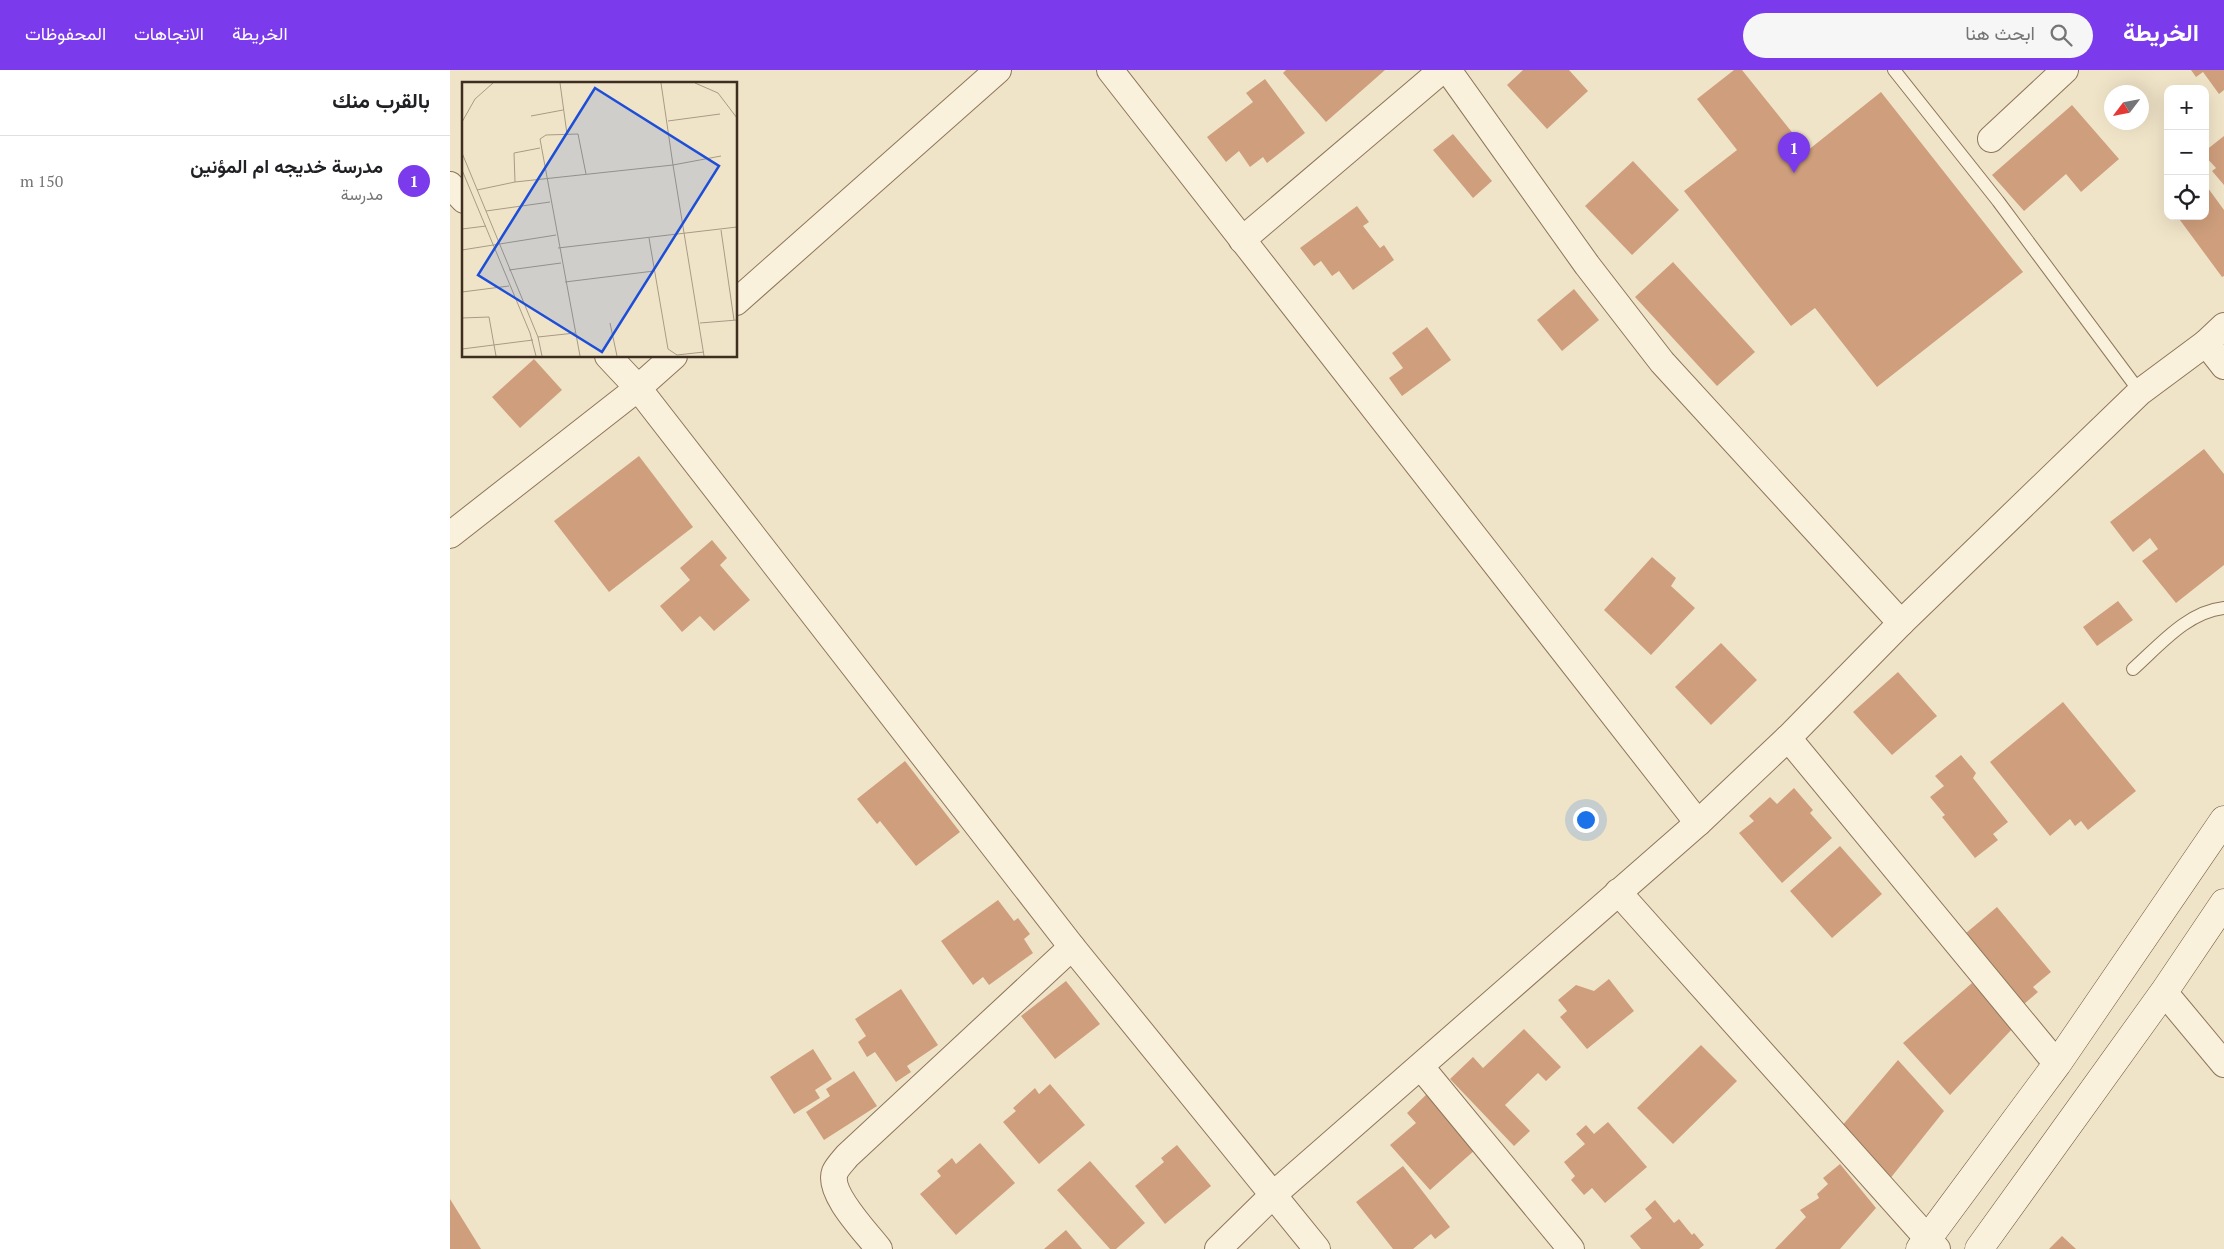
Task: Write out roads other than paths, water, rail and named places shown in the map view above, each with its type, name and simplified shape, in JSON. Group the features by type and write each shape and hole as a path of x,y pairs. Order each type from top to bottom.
{"main road":[{"path":"1928,1246 2057,1064 2224,820"},
{"path":"1979,1249 2164,992 2224,903"}],"street":[{"path":"738,300 998,70"},
{"path":"1110,70 1698,823"},
{"path":"1242,240 1442,70"},
{"path":"1448,70 1586,265 1662,362 1902,623"},
{"path":"1990,139 2065,70"},
{"path":"450,185 462,198"},
{"path":"1218,1249 1273,1195 1698,823 1788,738 1902,623 2140,392 2215,334 2224,366"},
{"path":"610,358 638,388 1072,947 1317,1249"},
{"path":"450,535 638,388 672,358"},
{"path":"1788,738 2057,1064"},
{"path":"1618,892 1928,1246"},
{"path":"879,1249 839,1197 834,1184 834,1173 847,1156 1072,947"},
{"path":"2164,992 2224,1064"},
{"path":"1420,1067 1571,1249"}],"lane":[{"path":"1894,70 1998,201 2140,392"},
{"path":"2133,669 2190,619 2211,609 2224,608"}],"place":[{"name":"مدرسة خديجه ام المؤنين","path":"1794,173"}]}
